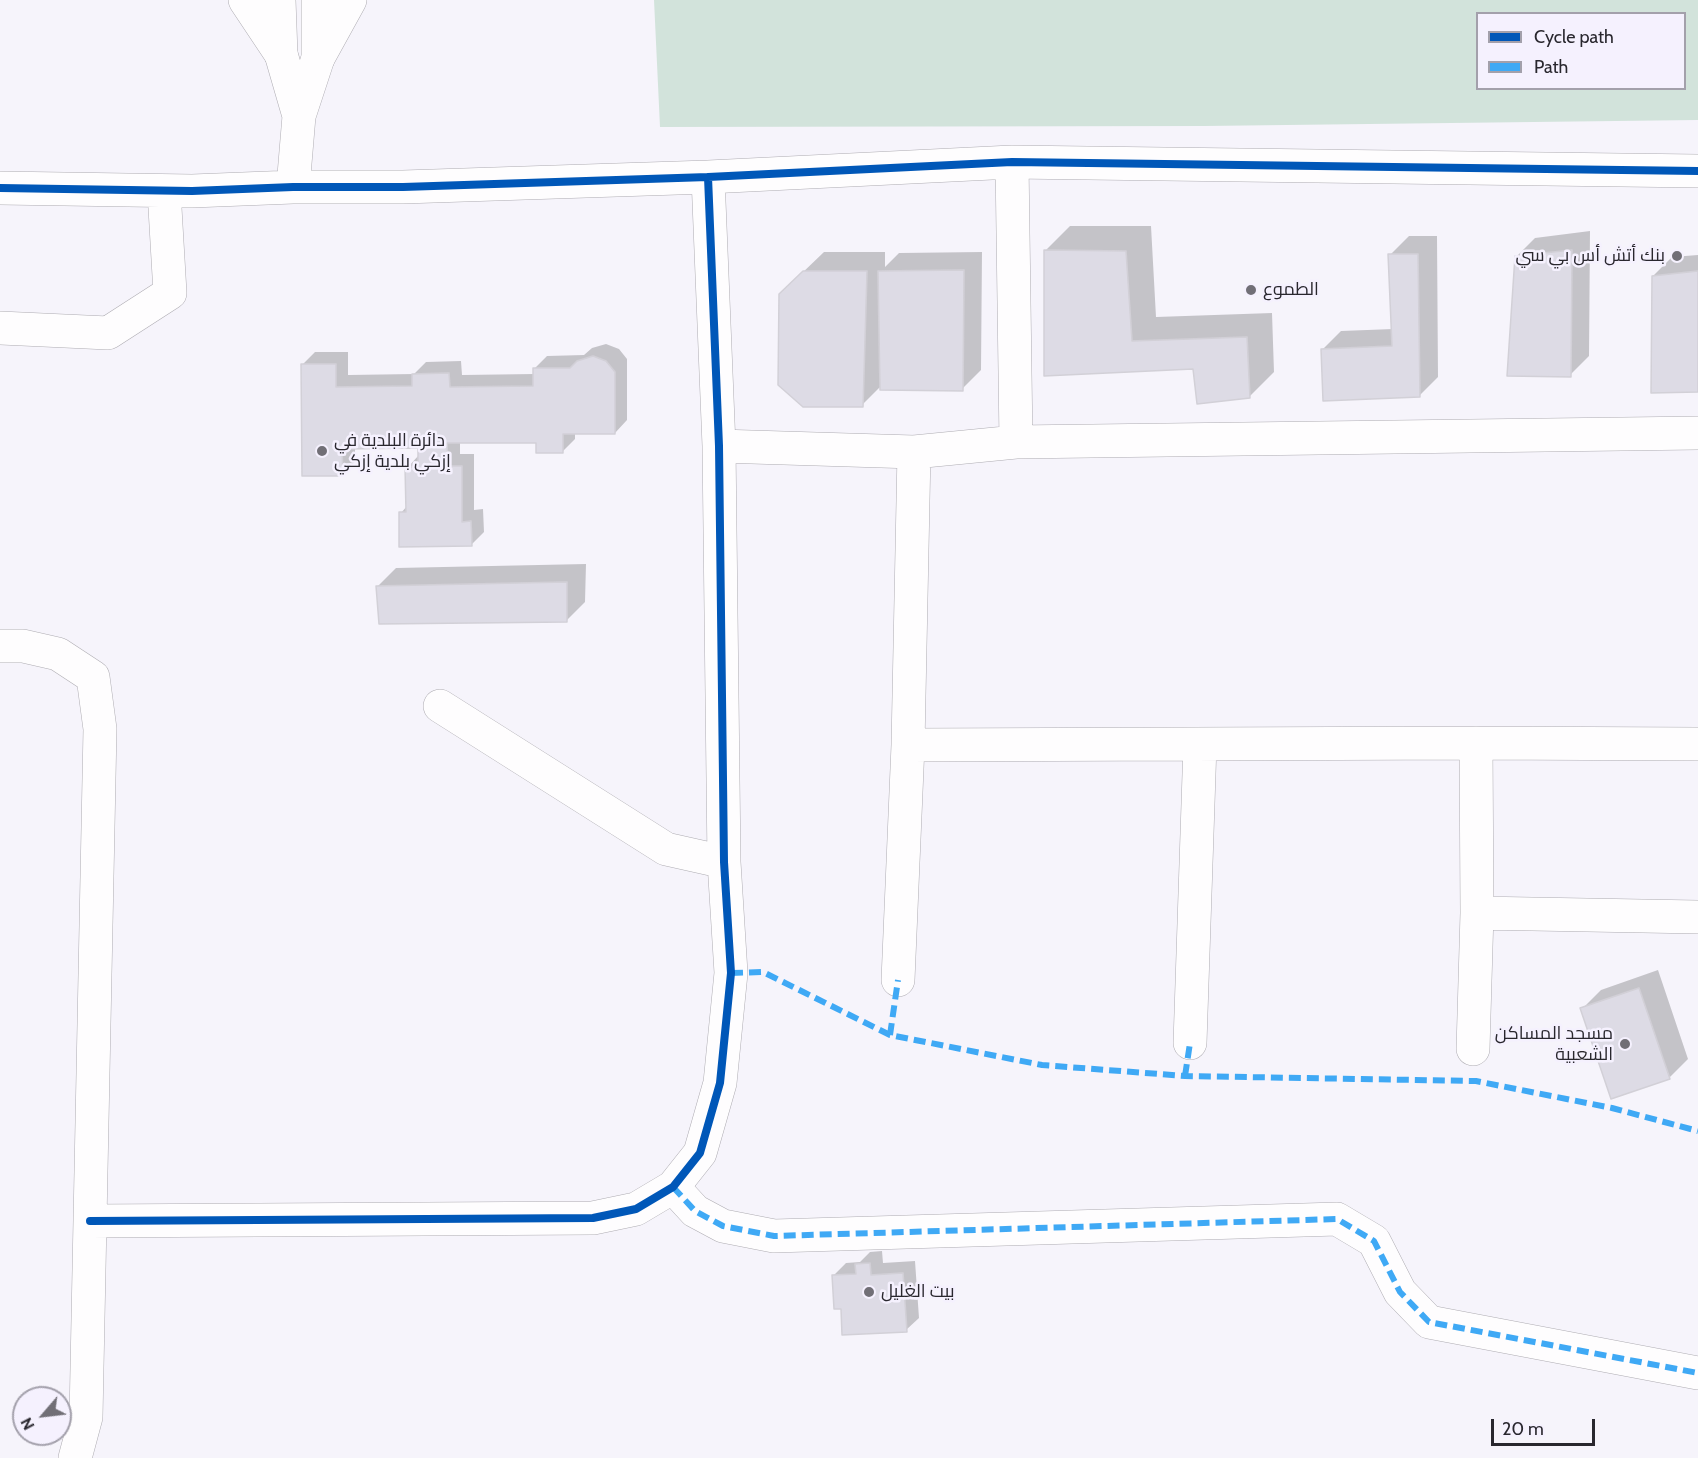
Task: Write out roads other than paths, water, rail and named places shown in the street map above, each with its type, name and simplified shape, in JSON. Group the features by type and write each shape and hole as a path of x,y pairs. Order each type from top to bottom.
{"street":[{"path":"245,0 281,54"},
{"path":"279,0 281,54 299,116"},
{"path":"318,0 318,58"},
{"path":"293,187 299,116 318,58 350,0"},
{"path":"1012,162 1016,442"},
{"path":"0,188 164,191 293,187 403,187 708,177 1012,162 1698,171"},
{"path":"90,1221 593,1218 636,1209 674,1187 700,1153 720,1083 731,973 724,862 719,447 708,177"},
{"path":"0,328 108,333 170,293 164,191"},
{"path":"719,447 914,452 1016,442 1698,434"},
{"path":"898,980 908,745 914,452"},
{"path":"0,646 23,646 57,654 93,677 100,729 86,1417 75,1458"},
{"path":"440,706 666,849 724,862"},
{"path":"1473,1048 1477,913 1476,743"},
{"path":"1190,1043 1200,744"},
{"path":"908,745 1698,744"},
{"path":"1477,913 1698,916"},
{"path":"674,1187 695,1211 723,1226 774,1236 1337,1219 1374,1240 1400,1292 1429,1322 1698,1374"}],"place":[{"name":"بنك أتش أس بي سي","path":"1677,256"},
{"name":"الطموع","path":"1251,290"},
{"name":"دائرة البلدية في إزكي بلدية إزكي","path":"322,451"},
{"name":"مسجد المساكن الشعبية","path":"1625,1044"},
{"name":"بيت الغليل","path":"869,1292"}]}
